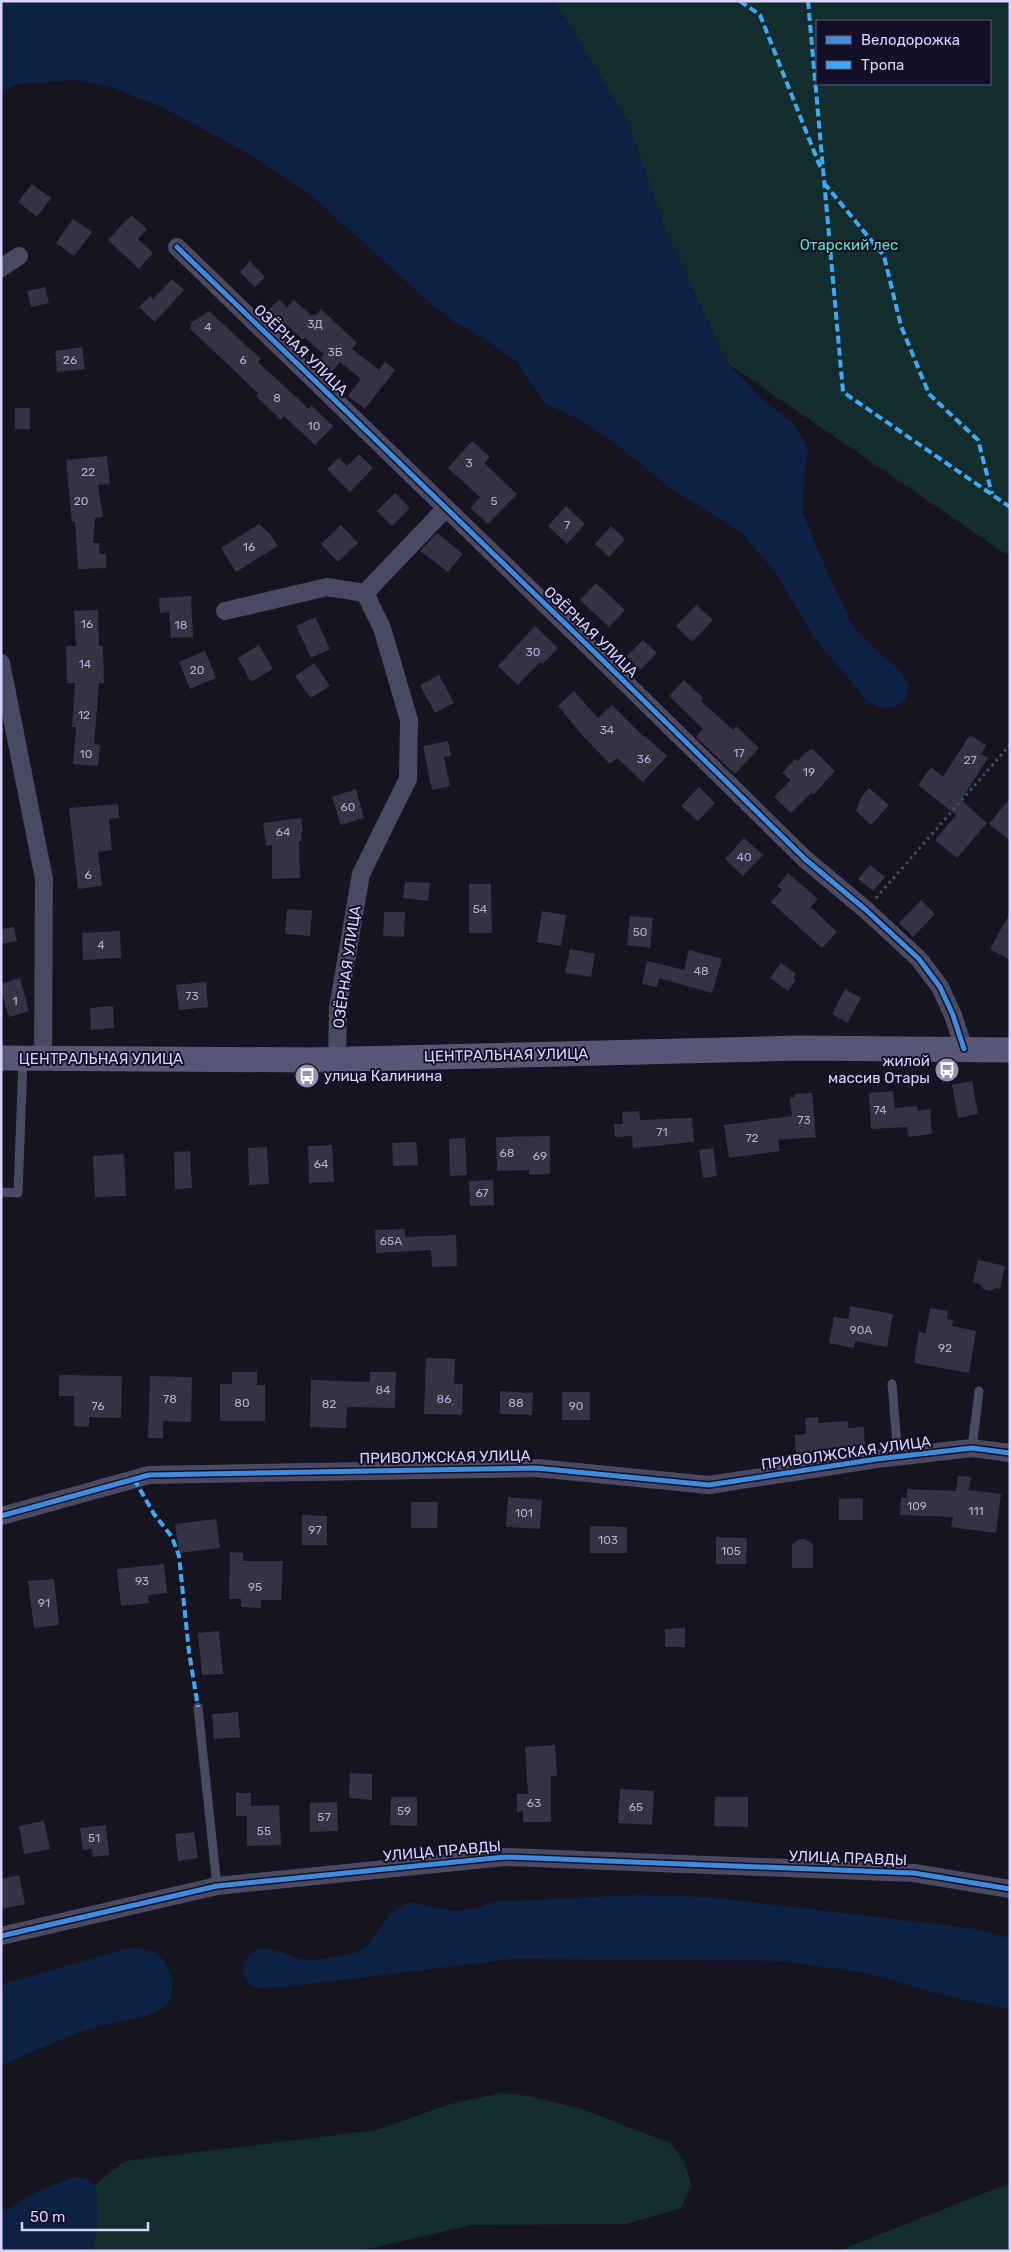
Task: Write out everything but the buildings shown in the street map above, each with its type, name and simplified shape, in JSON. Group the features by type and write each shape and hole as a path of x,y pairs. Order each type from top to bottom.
{"street":[{"name":"ОЗЁРНАЯ УЛИЦА","path":"177,247 805,859 866,910 919,959 940,987 953,1015 964,1049"},
{"path":"1,268 18,256"},
{"path":"225,611 326,587 365,593 446,508"},
{"name":"ОЗЁРНАЯ УЛИЦА","path":"337,1059 338,1008 360,874 408,779 409,720 382,628 365,593"},
{"path":"1,663 44,879 23,1059"},
{"name":"ЦЕНТРАЛЬНАЯ УЛИЦА","path":"23,1059 337,1059 800,1048 1010,1050"},
{"name":"ПРИВОЛЖСКАЯ УЛИЦА","path":"1,1516 150,1475 536,1468 709,1485 972,1448 1010,1453"},
{"name":"УЛИЦА ПРАВДЫ","path":"1,1936 217,1886 505,1857 914,1873 1010,1889"}],"lane":[{"path":"1,1192 18,1193 23,1059"},
{"path":"892,1384 898,1457"},
{"path":"972,1448 979,1391"},
{"path":"198,1707 217,1886"}],"path":[{"path":"866,910 1010,745"}],"green space":[{"name":"Отарский лес","path":"555,1 1010,1 1010,557 727,363 665,229 627,121"},
{"path":"501,2093 528,2096 579,2108 670,2143 684,2160 691,2185 681,2208 626,2224 472,2225 359,2251 90,2251 96,2233 98,2218 95,2185 125,2161 377,2130 450,2104"},
{"path":"1010,2183 1010,2251 838,2251"}],"water":[{"path":"1,1 555,1 627,121 665,229 727,363 761,398 794,424 808,449 802,511 830,579 854,628 875,650 898,668 909,685 905,700 894,707 882,708 868,702 814,637 776,573 742,533 669,487 606,436 576,418 546,404 515,360 485,339 453,321 429,302 309,193 242,150 164,108 111,87 76,80 18,84 1,91"},
{"path":"638,1895 707,1897 975,1929 1010,1938 1010,2009 951,1997 866,1973 783,1961 512,1959 284,1987 259,1988 248,1984 244,1973 245,1960 255,1951 262,1949 269,1949 309,1960 326,1959 355,1953 369,1943 393,1912 400,1906 410,1903 453,1910 468,1910 491,1902"},
{"path":"129,1948 152,1951 160,1956 167,1965 170,1972 172,1992 167,2004 148,2015 107,2024 75,2034 1,2065 1,1985"},
{"path":"74,2177 85,2178 95,2185 98,2218 96,2233 90,2251 1,2251 1,2213 38,2191"}],"marked path":[{"path":"740,1 760,15 821,169"},
{"path":"808,1 843,392 1010,507"},
{"path":"824,183 884,256 901,326 929,394 978,440 992,494"},
{"path":"134,1479 154,1514 172,1537 179,1556 189,1652 198,1707"}],"cycle path":[{"path":"177,247 805,859 866,910 919,959 940,987 953,1015 964,1049"},
{"path":"1,1516 149,1475 536,1468 709,1485 877,1459 972,1448 1010,1453"},
{"path":"1,1936 217,1886 505,1857 914,1873 1010,1889"}],"place":[{"name":"жилой массив Отары","path":"947,1070"},
{"name":"улица Калинина","path":"307,1076"}]}
